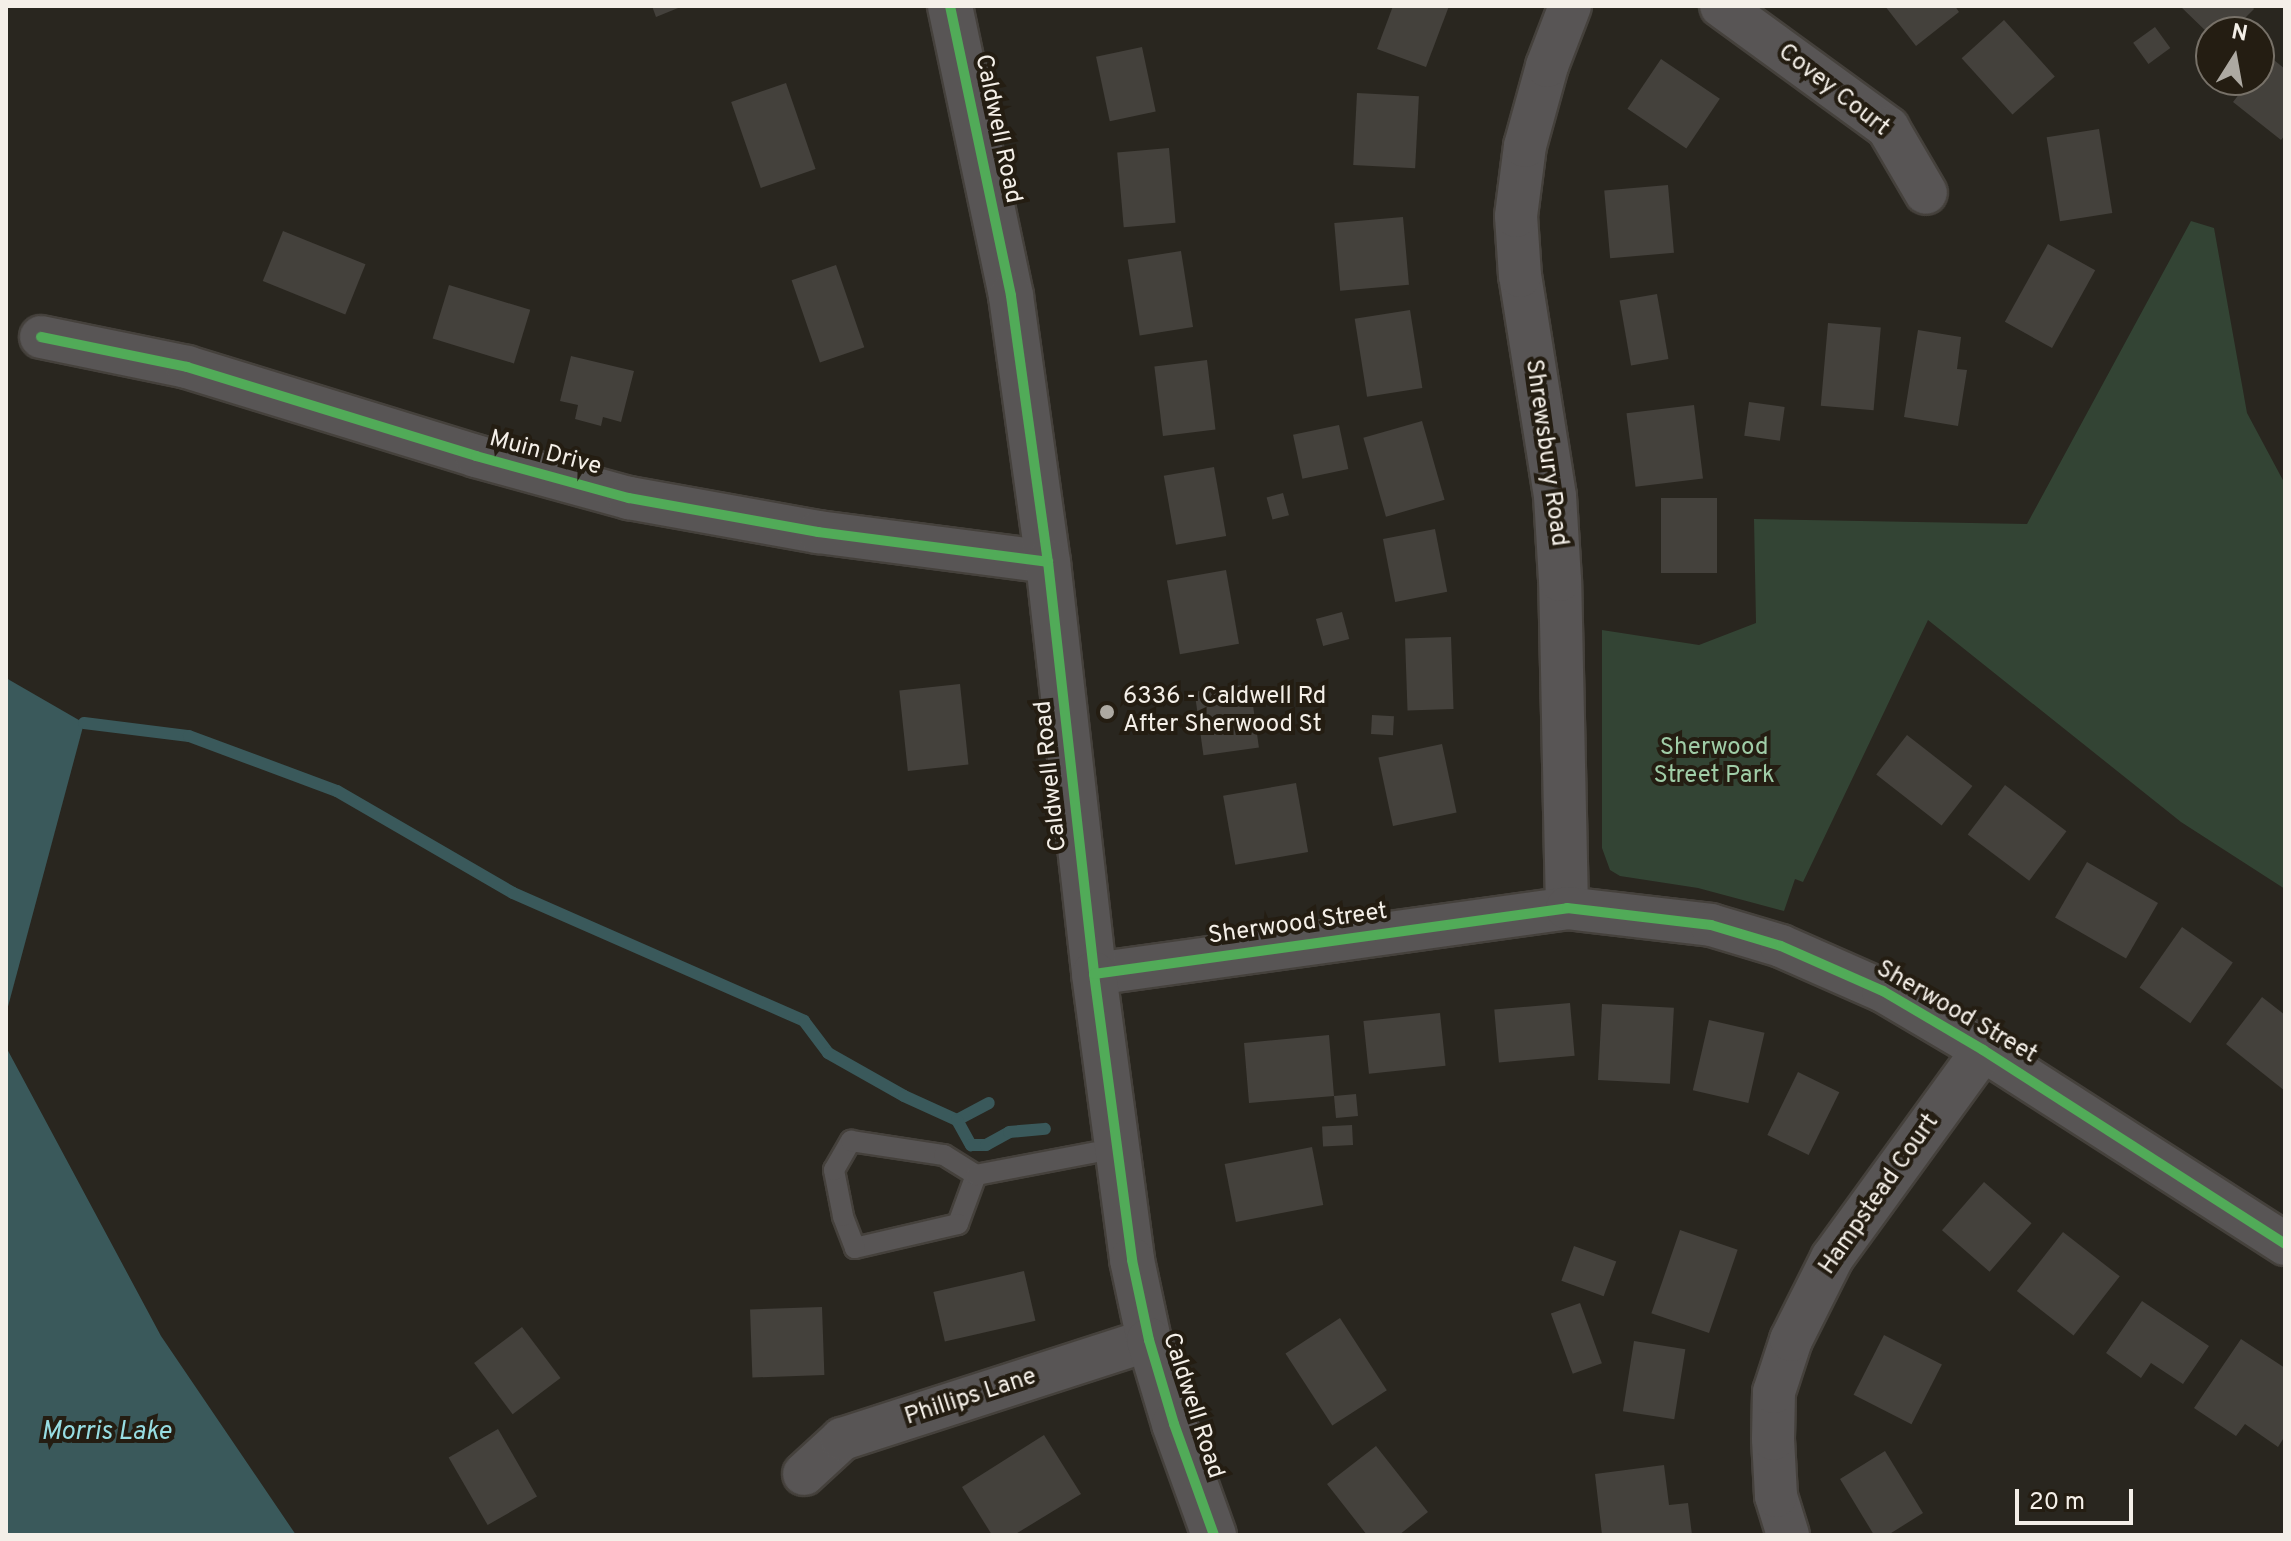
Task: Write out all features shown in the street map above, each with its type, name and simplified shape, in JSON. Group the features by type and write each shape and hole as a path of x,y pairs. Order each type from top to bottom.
{"street":[{"name":"Caldwell Road","path":"950,6 1011,296 1048,562 1094,974 1132,1260 1149,1340 1174,1424 1214,1535"},
{"name":"Shrewsbury Road","path":"1567,908 1560,580 1555,496 1520,276 1516,216 1525,146 1547,66 1570,6"},
{"name":"Covey Court","path":"1721,6 1888,128 1926,193"},
{"name":"Muin Drive","path":"41,337 187,367 476,456 629,498 818,532 1048,562"},
{"name":"Sherwood Street","path":"1094,974 1567,908 1711,925 1781,946 1883,991 1983,1050 2285,1244"},
{"name":"Hampstead Court","path":"1788,1535 1776,1496 1773,1439 1774,1392 1791,1340 1832,1258 1983,1050"},
{"name":"Phillips Lane","path":"804,1474 842,1439 1149,1340"}],"lane":[{"path":"976,1175 958,1224 855,1248 843,1216 834,1170 851,1141 944,1155 976,1175 1118,1148"}],"green space":[{"name":"Sherwood Street Park","path":"2191,221 2214,228 2247,413 2285,484 2285,889 2181,822 1928,620 1803,882 1795,879 1784,911 1698,888 1620,876 1610,870 1602,848 1602,630 1699,645 1756,623 1754,519 2027,524"}],"water":[{"path":"6,678 84,723 6,1014"},
{"name":"Morris Lake","path":"6,1047 161,1336 296,1535 6,1535"}],"building":[{"path":"652,6 683,6 656,17"},
{"path":"1393,6 1449,6 1426,67 1377,49"},
{"path":"1885,6 1955,6 1959,12 1916,46"},
{"path":"2180,6 2252,6 2254,9 2247,16 2195,16 2195,21"},
{"path":"2004,20 2055,76 2012,115 1962,58"},
{"path":"2155,27 2170,48 2148,64 2133,43"},
{"path":"1142,47 1156,112 1110,121 1096,57"},
{"path":"1661,59 1720,99 1686,148 1627,109"},
{"path":"2275,61 2285,69 2285,135 2281,140 2233,102 2238,96 2275,96"},
{"path":"786,83 816,169 761,188 731,102"},
{"path":"1357,93 1419,96 1415,168 1353,165"},
{"path":"2099,129 2112,213 2060,221 2047,137"},
{"path":"1169,148 1176,223 1124,227 1117,153"},
{"path":"1668,185 1674,253 1610,258 1604,191"},
{"path":"1403,217 1409,285 1340,291 1334,223"},
{"path":"283,231 366,264 345,314 263,281"},
{"path":"2048,244 2095,270 2052,348 2005,322"},
{"path":"1181,251 1193,327 1140,335 1128,259"},
{"path":"836,265 864,347 820,363 792,280"},
{"path":"449,285 530,310 514,363 433,339"},
{"path":"1657,294 1668,359 1631,366 1620,301"},
{"path":"1410,310 1422,388 1367,397 1355,319"},
{"path":"1828,323 1881,328 1874,410 1821,406"},
{"path":"1918,330 1961,337 1957,369 1967,370 1958,426 1904,417"},
{"path":"571,356 634,371 621,422 603,417 601,426 575,419 578,405 560,401"},
{"path":"1207,360 1216,429 1163,436 1154,366"},
{"path":"1749,402 1785,407 1780,441 1744,436"},
{"path":"1694,405 1703,478 1636,487 1627,413"},
{"path":"1422,421 1445,500 1386,517 1363,438"},
{"path":"1339,425 1348,469 1302,479 1293,435"},
{"path":"1214,467 1226,536 1176,545 1164,476"},
{"path":"1283,493 1289,515 1273,520 1267,497"},
{"path":"1661,498 1717,498 1717,573 1661,573"},
{"path":"1435,529 1447,592 1395,602 1383,539"},
{"path":"1226,570 1239,644 1180,654 1167,580"},
{"path":"1342,612 1349,639 1323,646 1316,619"},
{"path":"1451,637 1454,709 1408,711 1405,639"},
{"path":"960,684 968,765 908,771 899,690"},
{"path":"1250,684 1259,747 1203,755 1195,692"},
{"path":"1372,715 1394,716 1393,735 1371,734"},
{"path":"1907,735 1972,786 1942,826 1876,774"},
{"path":"1442,744 1457,812 1393,826 1378,758"},
{"path":"1296,783 1308,852 1235,865 1223,796"},
{"path":"2005,785 2066,831 2029,881 1968,835"},
{"path":"2087,862 2158,903 2126,958 2055,917"},
{"path":"2182,927 2233,963 2190,1023 2140,988"},
{"path":"2262,997 2285,1015 2285,1091 2226,1044"},
{"path":"1570,1003 1575,1056 1499,1062 1494,1010"},
{"path":"1602,1004 1674,1008 1670,1084 1598,1080"},
{"path":"1440,1013 1446,1066 1369,1074 1363,1021"},
{"path":"1709,1020 1765,1033 1748,1103 1693,1090"},
{"path":"1329,1035 1334,1096 1249,1103 1244,1043"},
{"path":"1798,1072 1839,1092 1809,1155 1767,1135"},
{"path":"1356,1094 1358,1116 1336,1118 1334,1096"},
{"path":"1352,1125 1353,1145 1323,1147 1322,1127"},
{"path":"1312,1147 1323,1205 1236,1222 1225,1164"},
{"path":"1984,1182 2032,1223 1990,1272 1942,1230"},
{"path":"1680,1230 1738,1250 1709,1333 1651,1313"},
{"path":"2063,1232 2120,1276 2074,1335 2017,1291"},
{"path":"1574,1246 1616,1261 1604,1296 1561,1281"},
{"path":"1024,1271 1035,1321 945,1342 933,1292"},
{"path":"2142,1301 2209,1346 2183,1384 2151,1363 2141,1378 2106,1353"},
{"path":"1580,1303 1602,1363 1573,1374 1551,1314"},
{"path":"822,1307 824,1375 752,1377 750,1310"},
{"path":"1340,1318 1387,1390 1332,1426 1285,1353"},
{"path":"522,1327 561,1378 513,1414 474,1363"},
{"path":"1884,1335 1942,1365 1911,1424 1854,1395"},
{"path":"2241,1339 2285,1368 2285,1436 2278,1447 2245,1424 2236,1436 2194,1408"},
{"path":"1634,1341 1685,1349 1674,1419 1623,1411"},
{"path":"498,1429 537,1497 488,1525 449,1458"},
{"path":"1044,1435 1081,1494 1014,1535 992,1535 962,1487"},
{"path":"1376,1446 1428,1512 1399,1535 1367,1535 1327,1484"},
{"path":"1885,1451 1923,1513 1888,1535 1874,1535 1840,1479"},
{"path":"1664,1465 1669,1505 1688,1503 1692,1535 1602,1535 1595,1474"}],"waterway":[{"path":"84,723 189,736 337,791 513,893 804,1021 828,1053 904,1096 957,1120 989,1103"},
{"path":"957,1120 971,1145 986,1145 1009,1132 1045,1129"}],"cycle path":[{"path":"950,6 1011,296 1048,562 1094,974 1132,1260 1149,1340 1174,1424 1214,1535"},
{"path":"41,337 187,367 476,456 629,498 818,532 1048,562"},
{"path":"1094,974 1567,908 1711,925 1781,946 1883,991 1983,1050 2285,1244"}],"place":[{"name":"6336 - Caldwell Rd After Sherwood St","path":"1107,712"}]}
